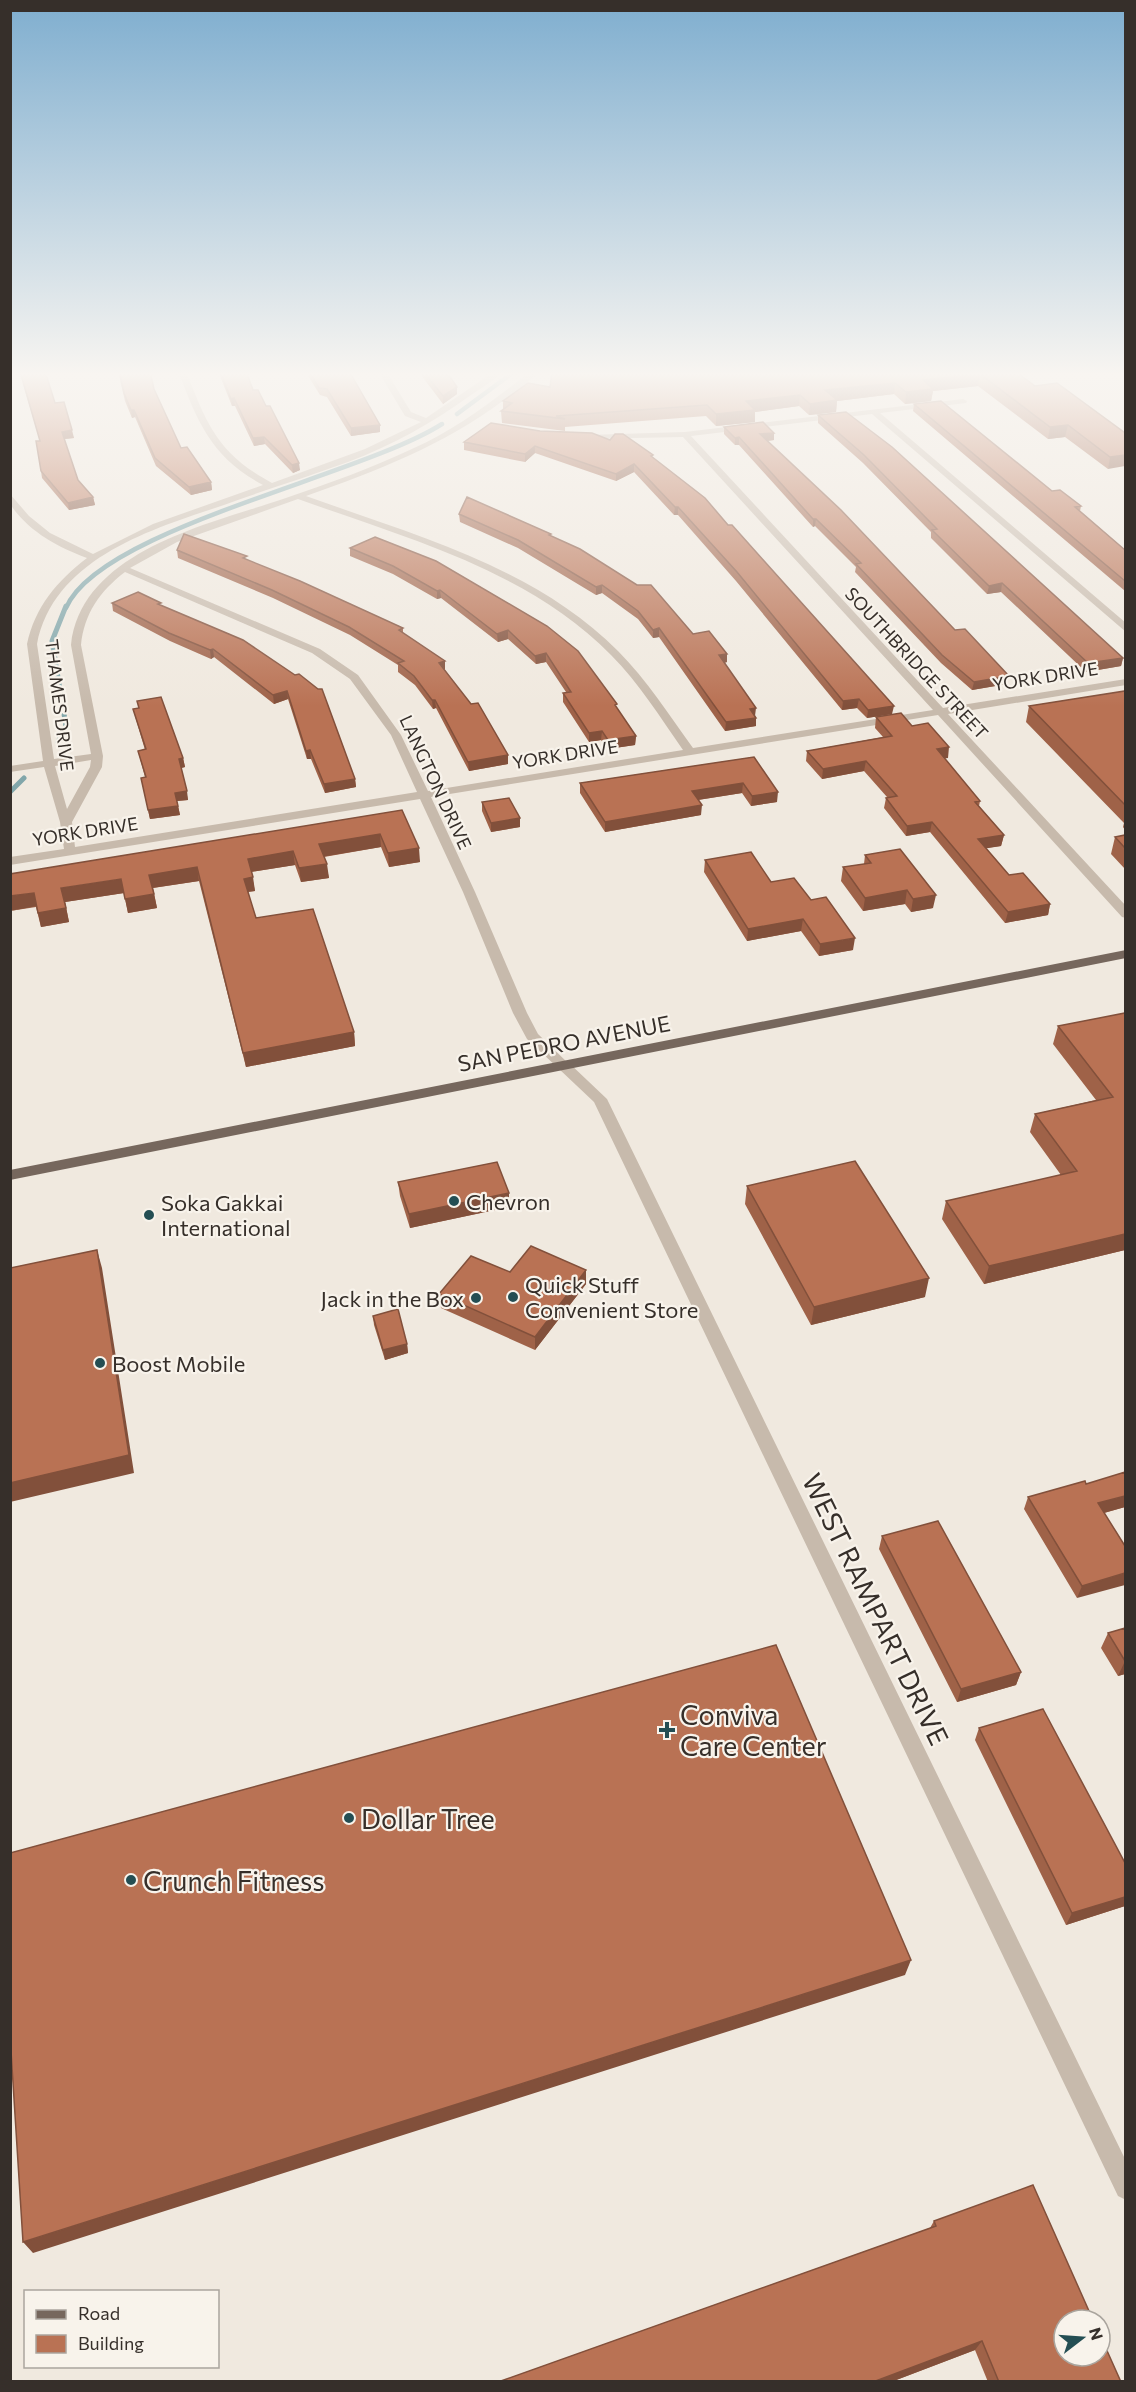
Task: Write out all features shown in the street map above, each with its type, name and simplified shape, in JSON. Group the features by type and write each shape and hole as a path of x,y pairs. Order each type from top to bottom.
{"main road":[{"name":"SAN PEDRO AVENUE","path":"10,1175 1125,954"}],"street":[{"path":"265,483 271,486"},
{"name":"THAMES DRIVE","path":"70,851 66,822 49,763 33,638 36,626 55,594 94,558 147,529 280,483"},
{"name":"THAMES DRIVE","path":"66,822 96,767 97,756 76,645 76,630 93,598 139,558 171,542 333,483"},
{"name":"SOUTHBRIDGE STREET","path":"729,483 1125,914"},
{"path":"956,483 1125,629"},
{"path":"297,496 468,559 548,600 613,651 640,682 690,752"},
{"path":"10,497 24,514 56,542 94,558"},
{"name":"LANGTON DRIVE","path":"125,569 279,633 316,651 354,677 368,692 396,735 469,892 532,1036 563,1065"},
{"name":"YORK DRIVE","path":"10,861 1125,682"},
{"path":"10,769 97,756"},
{"name":"WEST RAMPART DRIVE","path":"563,1065 600,1099 1125,2187"}],"building":[{"path":"51,483 80,483 93,497 68,503"},
{"path":"184,483 208,483 189,487"},
{"path":"652,483 685,483 705,498 728,525 732,525 894,706 868,710 859,699 843,701 737,572 678,507 675,507"},
{"path":"780,483 812,483 841,510 955,630 965,629 1009,676 974,682 942,655 856,564 861,563 816,519 813,519"},
{"path":"891,483 931,483 1123,658 1088,663 1002,583 989,586 932,530 937,529"},
{"path":"1008,483 1042,483 1052,491 1060,490 1081,506 1075,507 1125,550 1125,581"},
{"path":"467,497 580,549 637,585 651,585 693,634 709,631 727,654 719,655 756,708 750,709 756,718 726,722 659,628 653,630 638,611 602,585 596,587 518,540 459,514"},
{"path":"184,534 247,556 243,558 403,628 399,630 445,661 439,663 471,704 478,703 508,755 468,762 435,700 432,700 414,676 398,663 404,661 349,627 272,590 177,550"},
{"path":"375,537 436,561 547,626 578,651 617,704 615,705 636,736 608,740 602,731 589,733 563,693 571,692 546,653 535,656 508,630 497,634 440,590 437,591 393,566 350,548"},
{"path":"138,592 161,603 158,604 243,640 295,675 299,674 318,689 322,689 355,779 324,784 310,750 306,751 287,691 273,695 213,649 210,650 169,633 112,603"},
{"path":"1125,691 1125,805 1029,706"},
{"path":"161,697 183,758 179,759 187,791 175,793 178,806 148,810 141,778 146,777 138,751 146,749 133,709 139,708 137,701"},
{"path":"901,713 912,726 928,723 949,747 937,749 980,801 975,802 1004,835 978,839 1009,875 1023,873 1050,904 1008,912 932,822 907,826 886,798 897,796 866,761 823,769 807,751 892,736 876,717"},
{"path":"754,757 778,792 752,796 743,783 692,791 702,805 605,822 580,783"},
{"path":"509,798 520,818 491,823 482,802"},
{"path":"402,810 419,848 388,853 380,834 319,844 327,864 299,868 293,851 248,859 253,877 244,879 256,918 313,909 354,1032 243,1053 197,867 149,875 154,894 125,899 121,879 61,888 66,908 38,913 34,893 10,896 10,874"},
{"path":"1125,835 1125,848 1115,837"},
{"path":"900,849 936,895 913,899 907,890 865,898 843,867 871,863 865,855"},
{"path":"751,852 771,882 794,878 811,900 826,897 855,938 820,944 803,919 748,929 705,860"},
{"path":"1125,1013 1125,1234 989,1266 946,1201 1077,1171 1035,1114 1113,1097 1058,1026"},
{"path":"855,1161 929,1278 814,1307 747,1186"},
{"path":"497,1162 509,1193 409,1214 398,1182"},
{"name":"Quick Stuff Convenient Store","path":"531,1246 586,1270 535,1337 439,1294 471,1256 510,1272"},
{"path":"97,1250 129,1455 10,1483 10,1268"},
{"path":"398,1309 407,1344 383,1350 373,1316"},
{"path":"1125,1472 1125,1496 1098,1503 1125,1546 1125,1573 1082,1586 1028,1497 1085,1481 1086,1484"},
{"path":"938,1521 1021,1672 961,1689 882,1536"},
{"path":"1125,1628 1125,1661 1108,1633"},
{"path":"776,1645 911,1960 23,2242 10,2035 10,1853"},
{"path":"1043,1709 1125,1863 1125,1897 1072,1913 979,1728"},
{"path":"1033,2185 1088,2308 1052,2308 1052,2368 1112,2368 1112,2362 1121,2382 999,2382 982,2341 873,2382 498,2382 936,2226 934,2221"}],"waterway":[{"path":"66,608 88,580 127,553 178,529 302,483"},
{"path":"58,742 66,726 52,641 66,606"},
{"path":"10,792 24,778"}],"place":[{"name":"Chevron","path":"454,1201"},
{"name":"Soka Gakkai International","path":"149,1215"},
{"name":"Quick Stuff Convenient Store","path":"513,1297"},
{"name":"Jack in the Box","path":"476,1298"},
{"name":"Boost Mobile","path":"100,1363"},
{"name":"Conviva Care Center","path":"667,1730"},
{"name":"Dollar Tree","path":"349,1818"},
{"name":"Crunch Fitness","path":"131,1880"}]}
